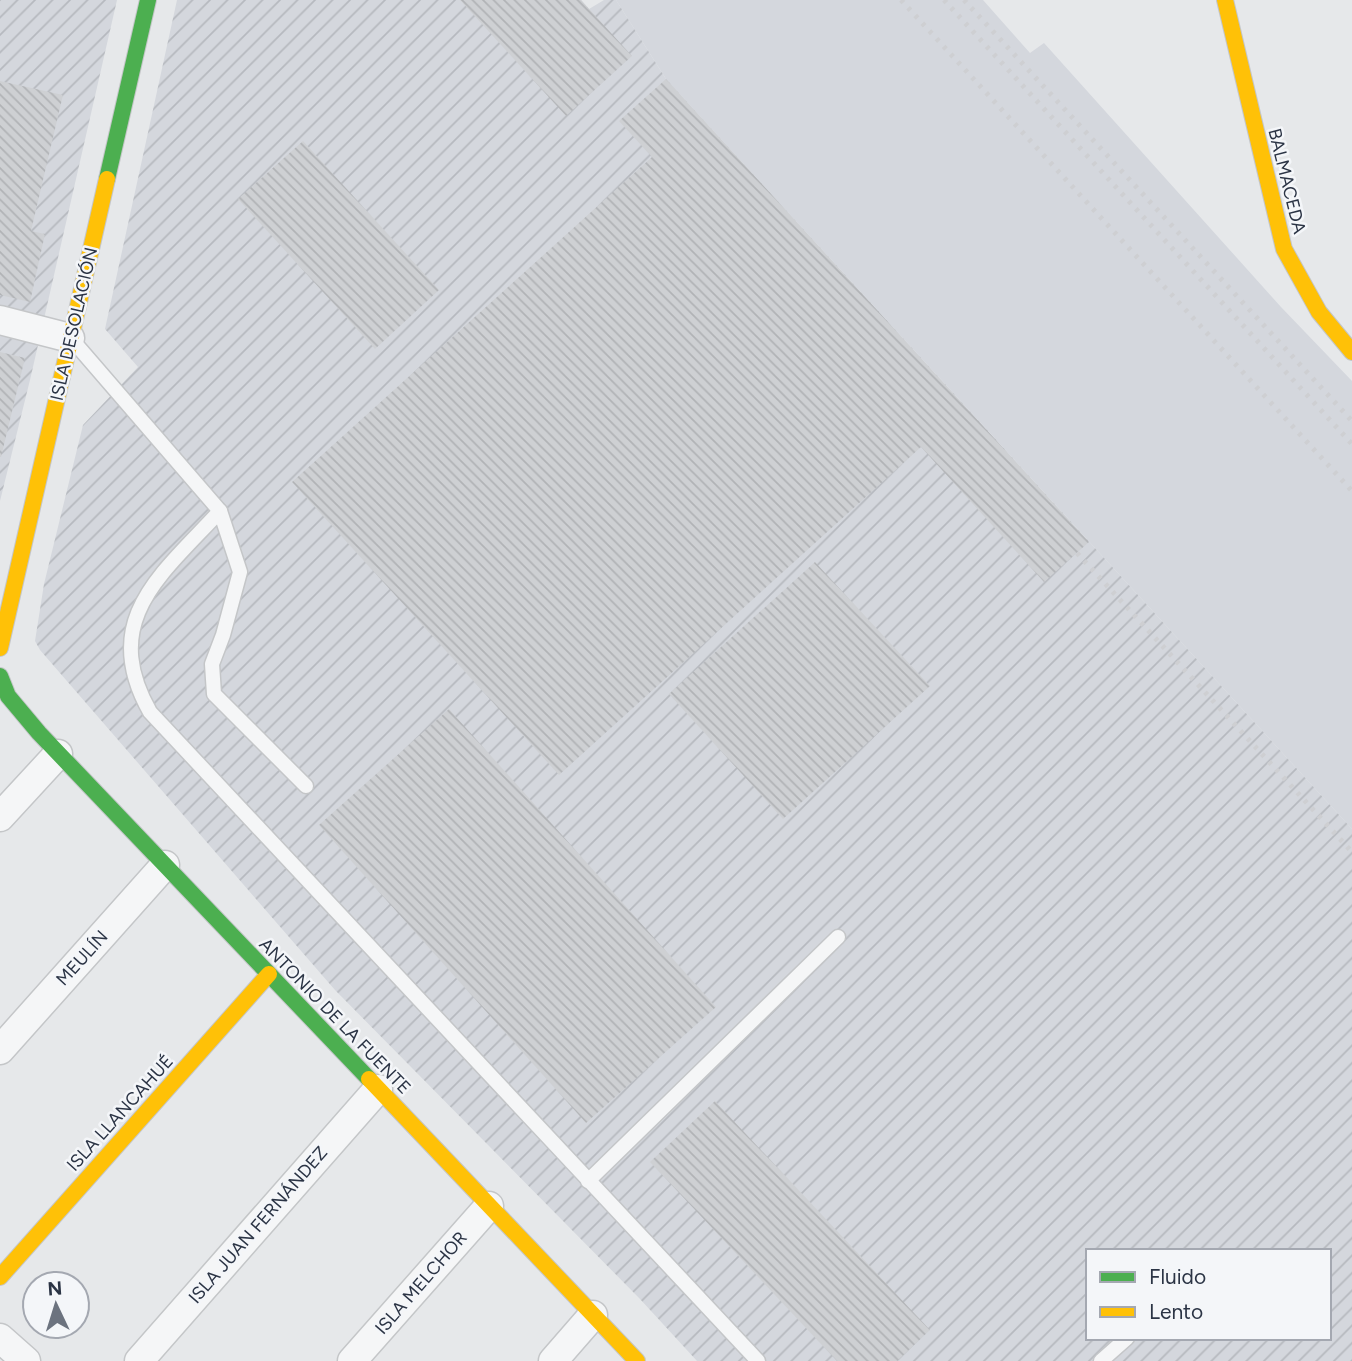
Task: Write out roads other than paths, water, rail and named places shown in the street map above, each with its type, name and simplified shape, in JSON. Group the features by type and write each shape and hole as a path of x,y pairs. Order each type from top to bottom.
{"street":[{"name":"ISLA DESOLACIÓN","path":"0,648 148,0"},
{"name":"BALMACEDA","path":"1225,0 1284,249 1319,312 1352,352"},
{"path":"0,320 70,338"},
{"name":"ANTONIO DE LA FUENTE","path":"0,676 8,696 58,754 637,1361"},
{"path":"0,817 58,754"},
{"name":"MEULÍN","path":"0,1049 165,866"},
{"name":"ISLA LLANCAHUÉ","path":"0,1277 269,974"},
{"name":"ISLA JUAN FERNÁNDEZ","path":"139,1361 378,1088"},
{"name":"ISLA MELCHOR","path":"352,1361 489,1206"},
{"path":"553,1361 593,1315"},
{"path":"0,1338 26,1361"}],"lane":[{"path":"70,338 220,511 240,572 212,664 214,694 306,786"},
{"path":"220,511 154,583 143,599 131,638 134,677 150,712 758,1361"},
{"path":"588,1181 838,936"},
{"path":"1101,1361 1125,1340"}],"railway":[{"path":"901,0 1352,491"},
{"path":"944,0 1352,444"},
{"path":"964,0 1352,421"},
{"path":"1077,553 1352,852"}]}
